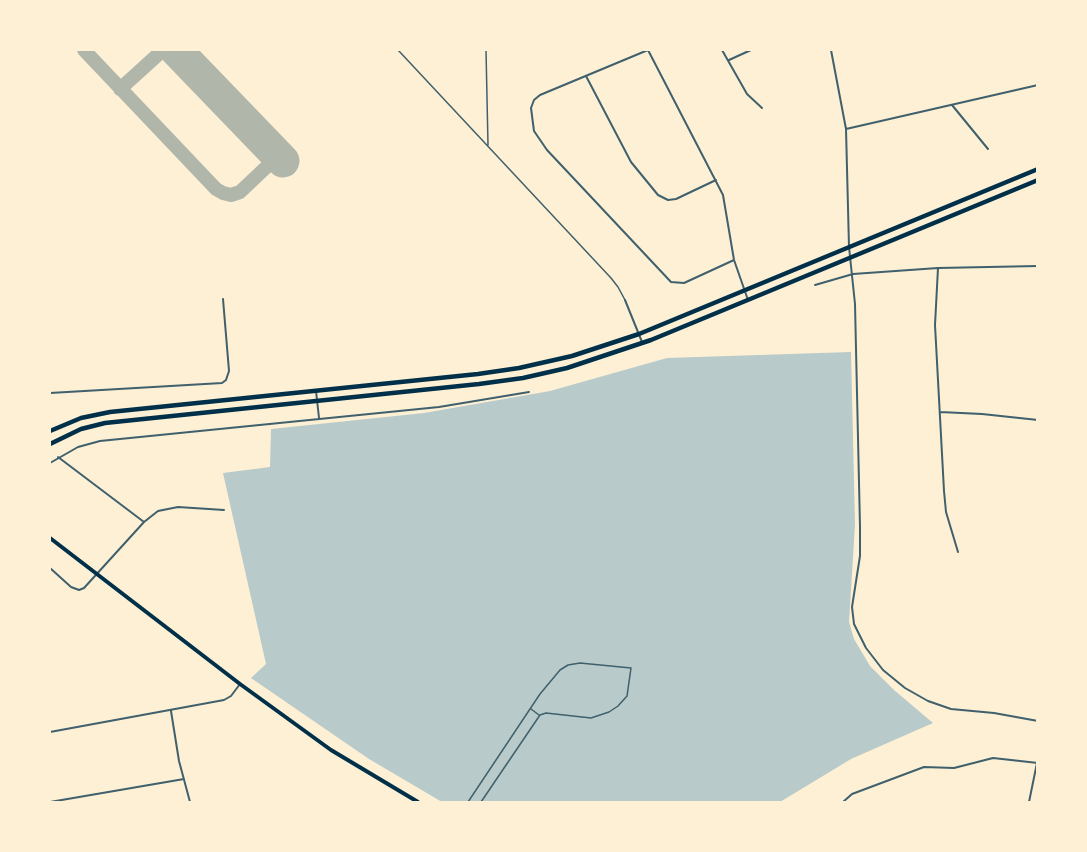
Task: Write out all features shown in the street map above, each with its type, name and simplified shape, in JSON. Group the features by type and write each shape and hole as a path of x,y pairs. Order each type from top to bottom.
{"highway":[{"path":"50,431 71,421 99,414 512,369 578,354 639,334 1038,169"},
{"path":"50,444 81,429 105,423 479,384 523,378 595,360 642,344 1038,180"}],"main road":[{"path":"50,538 240,684 332,750 418,802"}],"street":[{"path":"734,260 684,283 671,282 542,144 532,125 531,110 534,100 546,92 648,50 726,203 734,260 748,300"},
{"path":"722,50 747,94 762,108"},
{"path":"728,60 751,50"},
{"path":"831,50 846,129 849,247 853,274 857,356 860,556 852,607 857,632 871,656 883,670 905,688 928,701 951,709 994,713 1038,722"},
{"path":"586,76 631,162 658,195 666,199 676,199 716,180"},
{"path":"846,129 1038,85"},
{"path":"952,105 988,149"},
{"path":"815,285 853,274 938,268 1038,266"},
{"path":"938,268 935,325 945,502 957,552"},
{"path":"50,393 222,383 226,380 229,371 223,299"},
{"path":"625,300 642,344"},
{"path":"316,391 319,419"},
{"path":"50,463 78,447 100,441 440,407 529,392"},
{"path":"940,412 1038,420"},
{"path":"58,457 144,522"},
{"path":"50,568 71,587 79,590 97,575 144,522 158,511 171,507 224,510"},
{"path":"50,577 54,572"},
{"path":"50,732 224,700 231,696 240,684"},
{"path":"171,710 190,802"},
{"path":"843,802 852,794 924,767 954,768 993,758 1037,763"},
{"path":"1029,802 1038,758"},
{"path":"50,802 184,779"}],"lane":[{"path":"398,50 611,278 625,300"},
{"path":"486,50 488,146"},
{"path":"468,802 550,681 568,665 586,663 631,668 627,696 609,712 591,718 546,713 540,716 481,802"},
{"path":"531,708 540,716"}],"shaded area":[{"path":"851,352 855,525 849,622 854,639 870,666 933,723 851,759 780,802 442,802 369,759 251,678 266,664 223,473 270,467 271,429 424,413 550,391 667,358"}],"taxiway":[{"path":"84,50 216,189 223,193 231,195 240,192 278,156"},
{"path":"120,89 163,50"}],"runway":[{"path":"176,50 283,161"}]}
